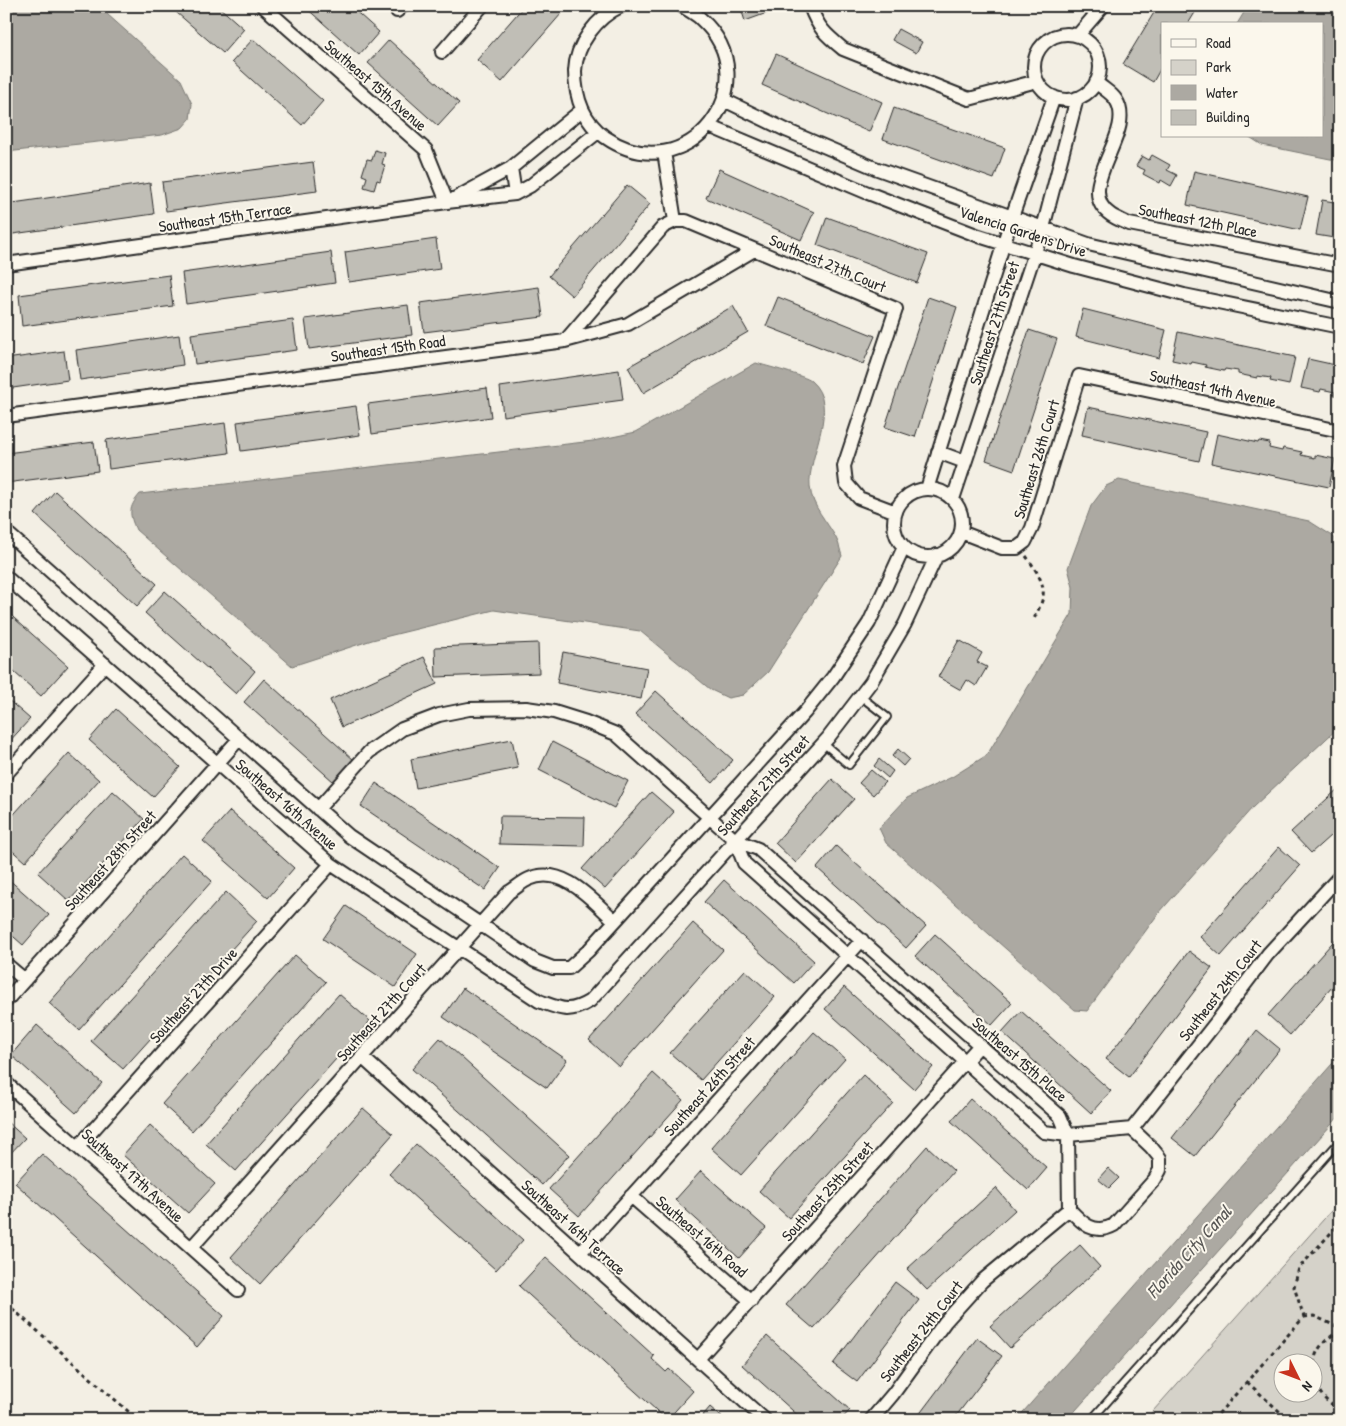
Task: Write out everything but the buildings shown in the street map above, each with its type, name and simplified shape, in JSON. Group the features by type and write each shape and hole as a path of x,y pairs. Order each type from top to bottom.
{"street":[{"name":"Southeast 15th Avenue","path":"263,6 426,150 447,202"},
{"path":"442,52 482,6"},
{"path":"616,7 596,23 583,42 575,64 575,87 582,110 598,132 618,146 641,152 664,152 681,147 696,138 709,126 718,114 724,100 728,78 725,56 716,35 701,18 682,6"},
{"path":"810,6 816,22 827,36 843,49 969,99 1036,81"},
{"path":"1078,35 1103,6"},
{"path":"1067,33 1078,35 1088,41 1095,49 1099,60 1096,82 1077,98 1066,100 1054,97 1047,93 1036,81 1034,59 1046,40 1056,35 1067,33"},
{"name":"Southeast 12th Place","path":"1096,82 1116,100 1120,111 1119,129 1098,182 1099,202 1110,214 1129,224 1340,265"},
{"name":"Southeast 27th Street","path":"927,489 1012,217 1054,97"},
{"name":"Southeast 27th Street","path":"953,499 1043,228 1077,98"},
{"name":"Valencia Gardens Drive","path":"724,100 788,131 875,168 1088,244 1340,302"},
{"name":"Southeast 15th Terrace","path":"447,202 511,168 582,110"},
{"name":"Valencia Gardens Drive","path":"709,126 868,193 1004,244 1074,266 1184,295 1340,326"},
{"name":"Southeast 15th Terrace","path":"6,264 515,194 530,186 598,132"},
{"path":"564,341 663,227 675,221 664,152"},
{"path":"511,168 515,194"},
{"name":"Southeast 27th Court","path":"675,221 686,221 896,309 844,466 846,483 859,498 896,512"},
{"name":"Southeast 15th Road","path":"6,416 564,341 628,324 754,250"},
{"name":"Southeast 14th Avenue","path":"1079,376 1340,431"},
{"name":"Southeast 26th Court","path":"961,532 1002,548 1017,548 1025,542 1032,528 1079,376"},
{"path":"938,452 965,462"},
{"path":"927,489 945,493 953,499 961,514 961,532 956,542 947,550 937,555 920,555 904,546 896,531 896,512 901,503 917,491 927,489"},
{"name":"Southeast 16th Avenue","path":"6,532 349,836 535,961 553,968 569,968"},
{"name":"Southeast 27th Street","path":"569,968 616,921 805,712 834,677 870,624 904,546"},
{"name":"Southeast 27th Street","path":"577,1009 590,1001 823,742 872,682 905,624 937,555"},
{"name":"Southeast 16th Avenue","path":"6,577 331,864 538,1001 561,1009 577,1009"},
{"path":"6,774 105,664"},
{"path":"318,809 369,752 402,729 439,715 469,709 526,708 554,712 616,734 735,840 744,863 1044,1132 1068,1135 1132,1129 1152,1147 1160,1158 1160,1170 1155,1179 1114,1225 1106,1229 1095,1229 1082,1222 1069,1208 1068,1135"},
{"name":"Southeast 28th Street","path":"6,1002 239,739"},
{"name":"Southeast 15th Place","path":"735,840 758,849 862,940 1060,1116 1068,1135"},
{"name":"Southeast 27th Drive","path":"78,1148 331,864"},
{"name":"Southeast 27th Court","path":"191,1248 509,892 529,879 546,874 565,879 616,921"},
{"name":"Southeast 24th Court","path":"1132,1129 1268,954 1340,876"},
{"name":"Southeast 26th Street","path":"580,1253 862,940"},
{"path":"6,964 25,980"},
{"name":"Southeast 25th Street","path":"698,1359 980,1045"},
{"name":"Southeast 16th Terrace","path":"362,1057 765,1420"},
{"name":"Southeast 17th Avenue","path":"6,1083 238,1290"},
{"name":"Southeast 16th Road","path":"631,1196 751,1301"},
{"name":"Southeast 24th Court","path":"871,1420 893,1394 945,1322 982,1280 1069,1208"}],"lane":[{"path":"823,742 848,764 887,717 860,696"},
{"path":"1091,1420 1340,1141"}],"path":[{"path":"1025,556 1035,569 1041,582 1043,596 1034,619"},
{"path":"1304,1317 1294,1288 1299,1268 1340,1223"},
{"path":"6,1302 138,1420"},
{"path":"1213,1420 1304,1317 1314,1316 1339,1332"},
{"path":"1317,1354 1320,1346 1330,1336 1339,1332"},
{"path":"1247,1382 1289,1420"},
{"path":"1324,1399 1340,1409"}],"green space":[{"path":"1340,1201 1340,1420 1145,1420"}],"water":[{"path":"6,6 98,6 181,80 192,104 190,119 182,128 162,135 6,152"},
{"path":"1248,6 1340,6 1340,161 1262,145 1251,138 1324,138 1324,22 1238,22"},
{"path":"756,363 807,379 811,381 819,392 823,404 823,418 810,474 810,487 820,514 837,540 842,556 768,672 743,695 728,698 711,690 640,631 494,610 372,640 292,666 136,530 132,520 131,511 133,503 140,494 593,441 636,432"},
{"path":"1119,480 1309,521 1340,543 1340,726 1253,807 1158,914 1087,1011 1075,1010 886,843 879,828 907,798 952,777 987,755 1072,614 1073,587 1068,568 1091,506 1106,486"},
{"name":"Florida City Canal","path":"1340,1055 1340,1115 1067,1420 1016,1420"}]}
